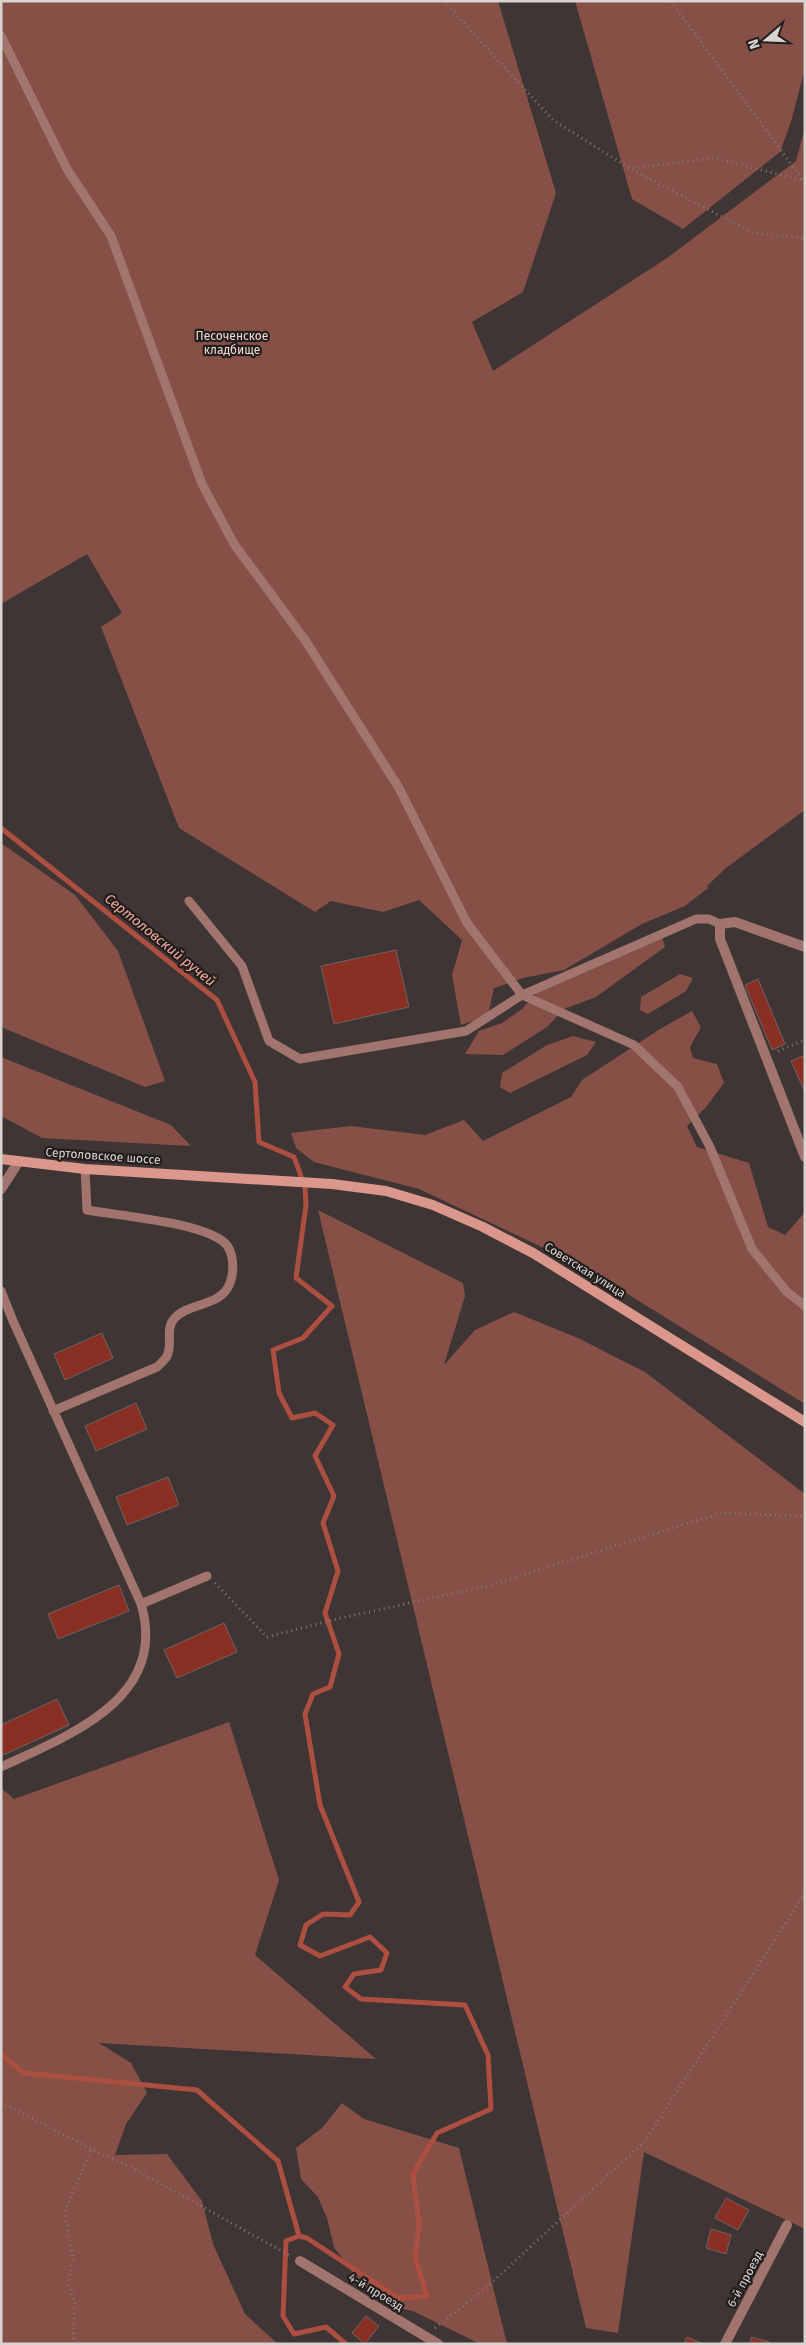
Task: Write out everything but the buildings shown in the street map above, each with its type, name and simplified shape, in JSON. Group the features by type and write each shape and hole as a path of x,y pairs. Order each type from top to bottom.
{"main road":[{"name":"Сертоловское шоссе","path":"1,1159 85,1169 258,1178"},
{"name":"Советская улица","path":"258,1178 332,1184 386,1191 432,1205 483,1227 533,1253 805,1422"}],"street":[{"path":"805,947 735,922 720,924 720,940 805,1157"},
{"path":"1,1189 19,1162"},
{"name":"6-й проезд","path":"725,2344 787,2226"},
{"name":"4-й проезд","path":"300,2261 438,2344"}],"lane":[{"path":"1,36 67,169 111,236 202,484 234,544 305,640 394,780 467,924 522,995 634,1045 678,1086 710,1147 752,1248 787,1292 805,1306"},
{"path":"189,901 242,966 269,1041 300,1059 466,1031 522,995 696,919 709,919 720,924"},
{"path":"53,1411 157,1368 167,1356 170,1328 175,1318 211,1302 226,1290 234,1274 231,1256 223,1241 201,1230 87,1210 85,1169"},
{"path":"1,1291 53,1411 141,1604 146,1622 146,1651 136,1678 110,1708 59,1740 1,1767"},
{"path":"141,1604 207,1576"}],"path":[{"path":"444,1 553,120 631,169 754,233 805,238"},
{"path":"671,1 803,181"},
{"path":"631,169 714,158 803,181"},
{"path":"766,1056 805,1040"},
{"path":"207,1576 267,1637 320,1625 337,1619 487,1586 721,1513 805,1516"},
{"path":"424,2336 488,2286 645,2140 805,1893"},
{"path":"1,2102 90,2149 125,2164 274,2246"},
{"path":"73,2344 75,2302 68,2284 74,2259 64,2211 90,2149"}],"green space":[{"name":"Песоченское кладбище","path":"1,1 498,1 556,193 523,292 472,322 493,371 667,258 796,161 805,127 805,810 726,868 707,886 708,888 685,906 642,924 564,970 523,978 494,988 488,1016 461,1025 452,975 462,940 419,900 383,912 331,901 315,912 179,828 101,627 122,613 87,554 1,604"},
{"path":"575,1 805,1 805,68 791,122 780,152 683,229 632,199"},
{"path":"1,843 75,895 118,951 165,1081 145,1087 1,1027"},
{"path":"662,937 665,947 596,997 564,1009 547,1027 503,1055 465,1054 479,1031 502,1023 522,1009 543,986"},
{"path":"680,974 693,978 686,991 648,1014 640,1010 641,997"},
{"path":"692,1011 701,1027 690,1047 693,1058 717,1064 724,1083 706,1107 687,1126 697,1147 749,1163 768,1227 785,1235 805,1212 805,1404 584,1267 419,1189 314,1162 296,1148 291,1133 351,1126 425,1135 464,1120 483,1141 571,1097 582,1080 660,1029"},
{"path":"573,1036 596,1042 587,1055 510,1093 500,1087 502,1073 547,1045"},
{"path":"1,1057 171,1125 191,1146 42,1138 1,1116"},
{"path":"318,1210 463,1283 465,1296 444,1365 475,1330 514,1312 578,1338 645,1372 805,1494 805,2229 644,2152 618,2333 586,2328"},
{"path":"229,1722 279,1880 255,1955 376,2059 99,2043 131,2063 147,2093 126,2124 115,2155 167,2154 202,2201 213,2244 245,2314 278,2344 1,2344 1,1788 14,1799"},
{"path":"342,2103 364,2119 459,2148 507,2344 480,2344 413,2311 397,2308 361,2284 334,2247 327,2218 318,2197 301,2179 296,2148 322,2128"}],"waterway":[{"name":"Сертоловский ручей","path":"1,828 217,1000 255,1082 259,1142 294,1157 305,1187 306,1205 296,1278 332,1306 303,1338 273,1350 279,1393 292,1418 315,1413 333,1425 315,1456 334,1496 323,1523 338,1571 325,1613 339,1654 330,1687 313,1694 305,1714 320,1805 359,1902 350,1915 323,1914 306,1925 300,1945 320,1956 370,1937 387,1953 381,1970 354,1974 345,1987 361,1999 465,2005 488,2055 491,2109 437,2133 413,2174 419,2225 415,2257 427,2296 398,2298 307,2238 299,2236 286,2241 283,2316 294,2334 326,2327 346,2344"},
{"path":"1,2054 24,2073 197,2090 278,2161 299,2236"}]}
